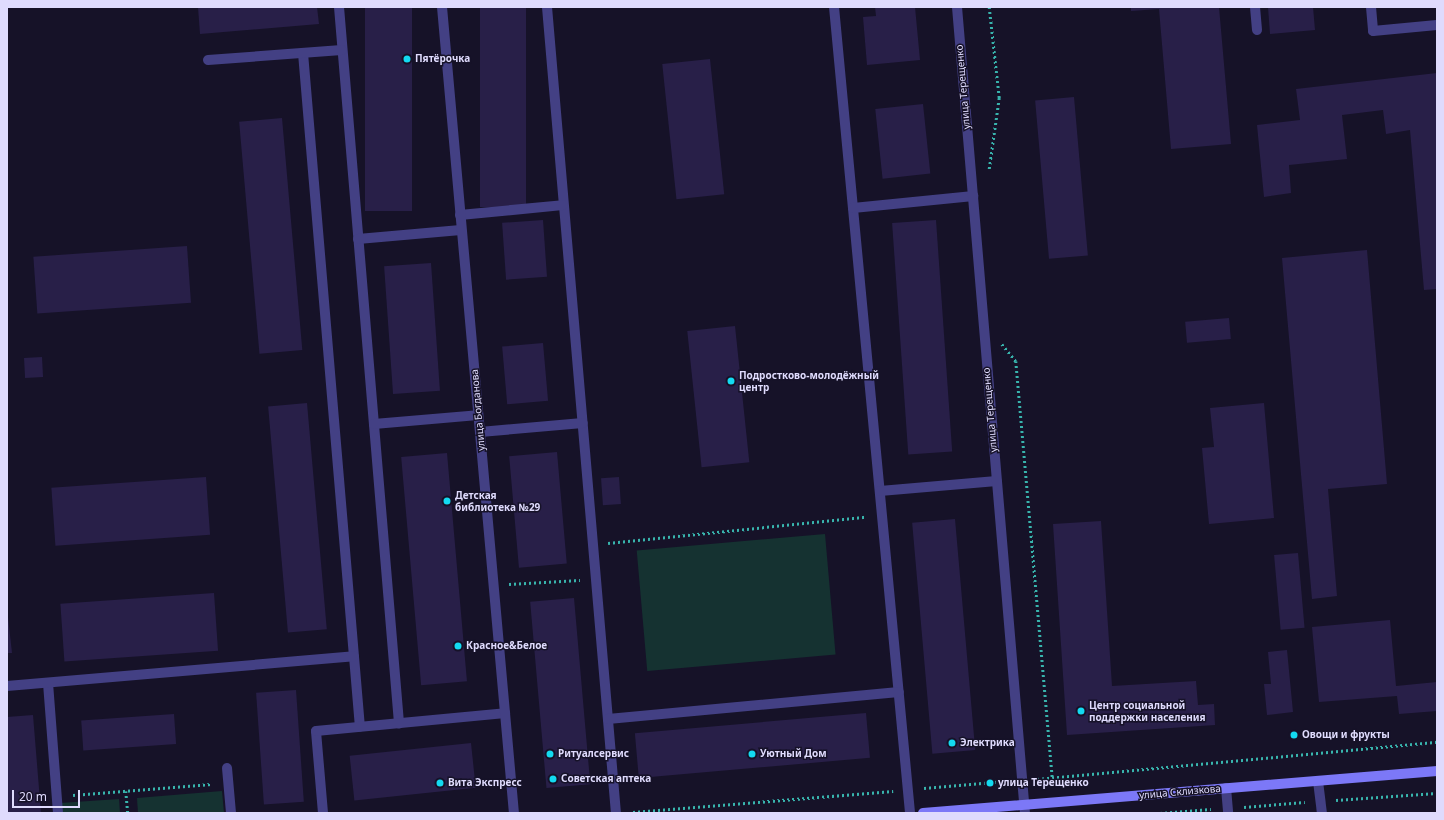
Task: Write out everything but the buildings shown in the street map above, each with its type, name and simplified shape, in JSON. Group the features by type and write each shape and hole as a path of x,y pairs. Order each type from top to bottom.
{"street":[{"path":"339,7 399,723"},
{"name":"улица Богданова","path":"442,7 514,813"},
{"path":"547,7 616,813"},
{"path":"834,7 910,813"},
{"name":"улица Терещенко","path":"956,7 1025,809"},
{"path":"1255,7 1257,30"},
{"path":"1371,7 1373,31 1437,25"},
{"path":"208,60 342,50"},
{"path":"303,53 360,727"},
{"path":"853,208 972,196"},
{"path":"460,215 564,205"},
{"path":"358,239 461,230"},
{"path":"374,424 478,415"},
{"path":"480,432 582,423"},
{"path":"880,491 996,481"},
{"path":"7,686 354,656"},
{"path":"48,683 58,813"},
{"path":"608,719 899,692"},
{"path":"323,813 316,731 505,713"},
{"path":"227,768 231,813"},
{"name":"улица Склизкова","path":"923,813 1025,809 1054,802 1437,771"},
{"path":"1318,781 1322,813"},
{"path":"1226,788 1228,810"}],"path":[{"path":"988,171 999,98 989,7"},
{"path":"999,340 1016,361 1054,802"},
{"path":"593,545 882,515"},
{"path":"494,585 596,579"},
{"path":"57,796 228,783"},
{"path":"126,791 128,813"},
{"path":"1160,813 1228,810 1437,792"}],"green space":[{"path":"825,534 836,655 647,671 637,550"},
{"path":"222,791 224,813 138,813 137,798"},
{"path":"119,799 120,813 61,813 60,803"}],"place":[{"name":"Пятёрочка","path":"407,59"},
{"name":"Подростково-молодёжный центр","path":"731,381"},
{"name":"Детская библиотека №29","path":"447,501"},
{"name":"Красное&Белое","path":"458,646"},
{"name":"Центр социальной поддержки населения","path":"1081,711"},
{"name":"Овощи и фрукты","path":"1294,735"},
{"name":"Электрика","path":"952,743"},
{"name":"Ритуалсервис","path":"550,754"},
{"name":"Уютный Дом","path":"752,754"},
{"name":"Советская аптека","path":"553,779"},
{"name":"Вита Экспресс","path":"440,783"},
{"name":"улица Терещенко","path":"990,783"}]}
